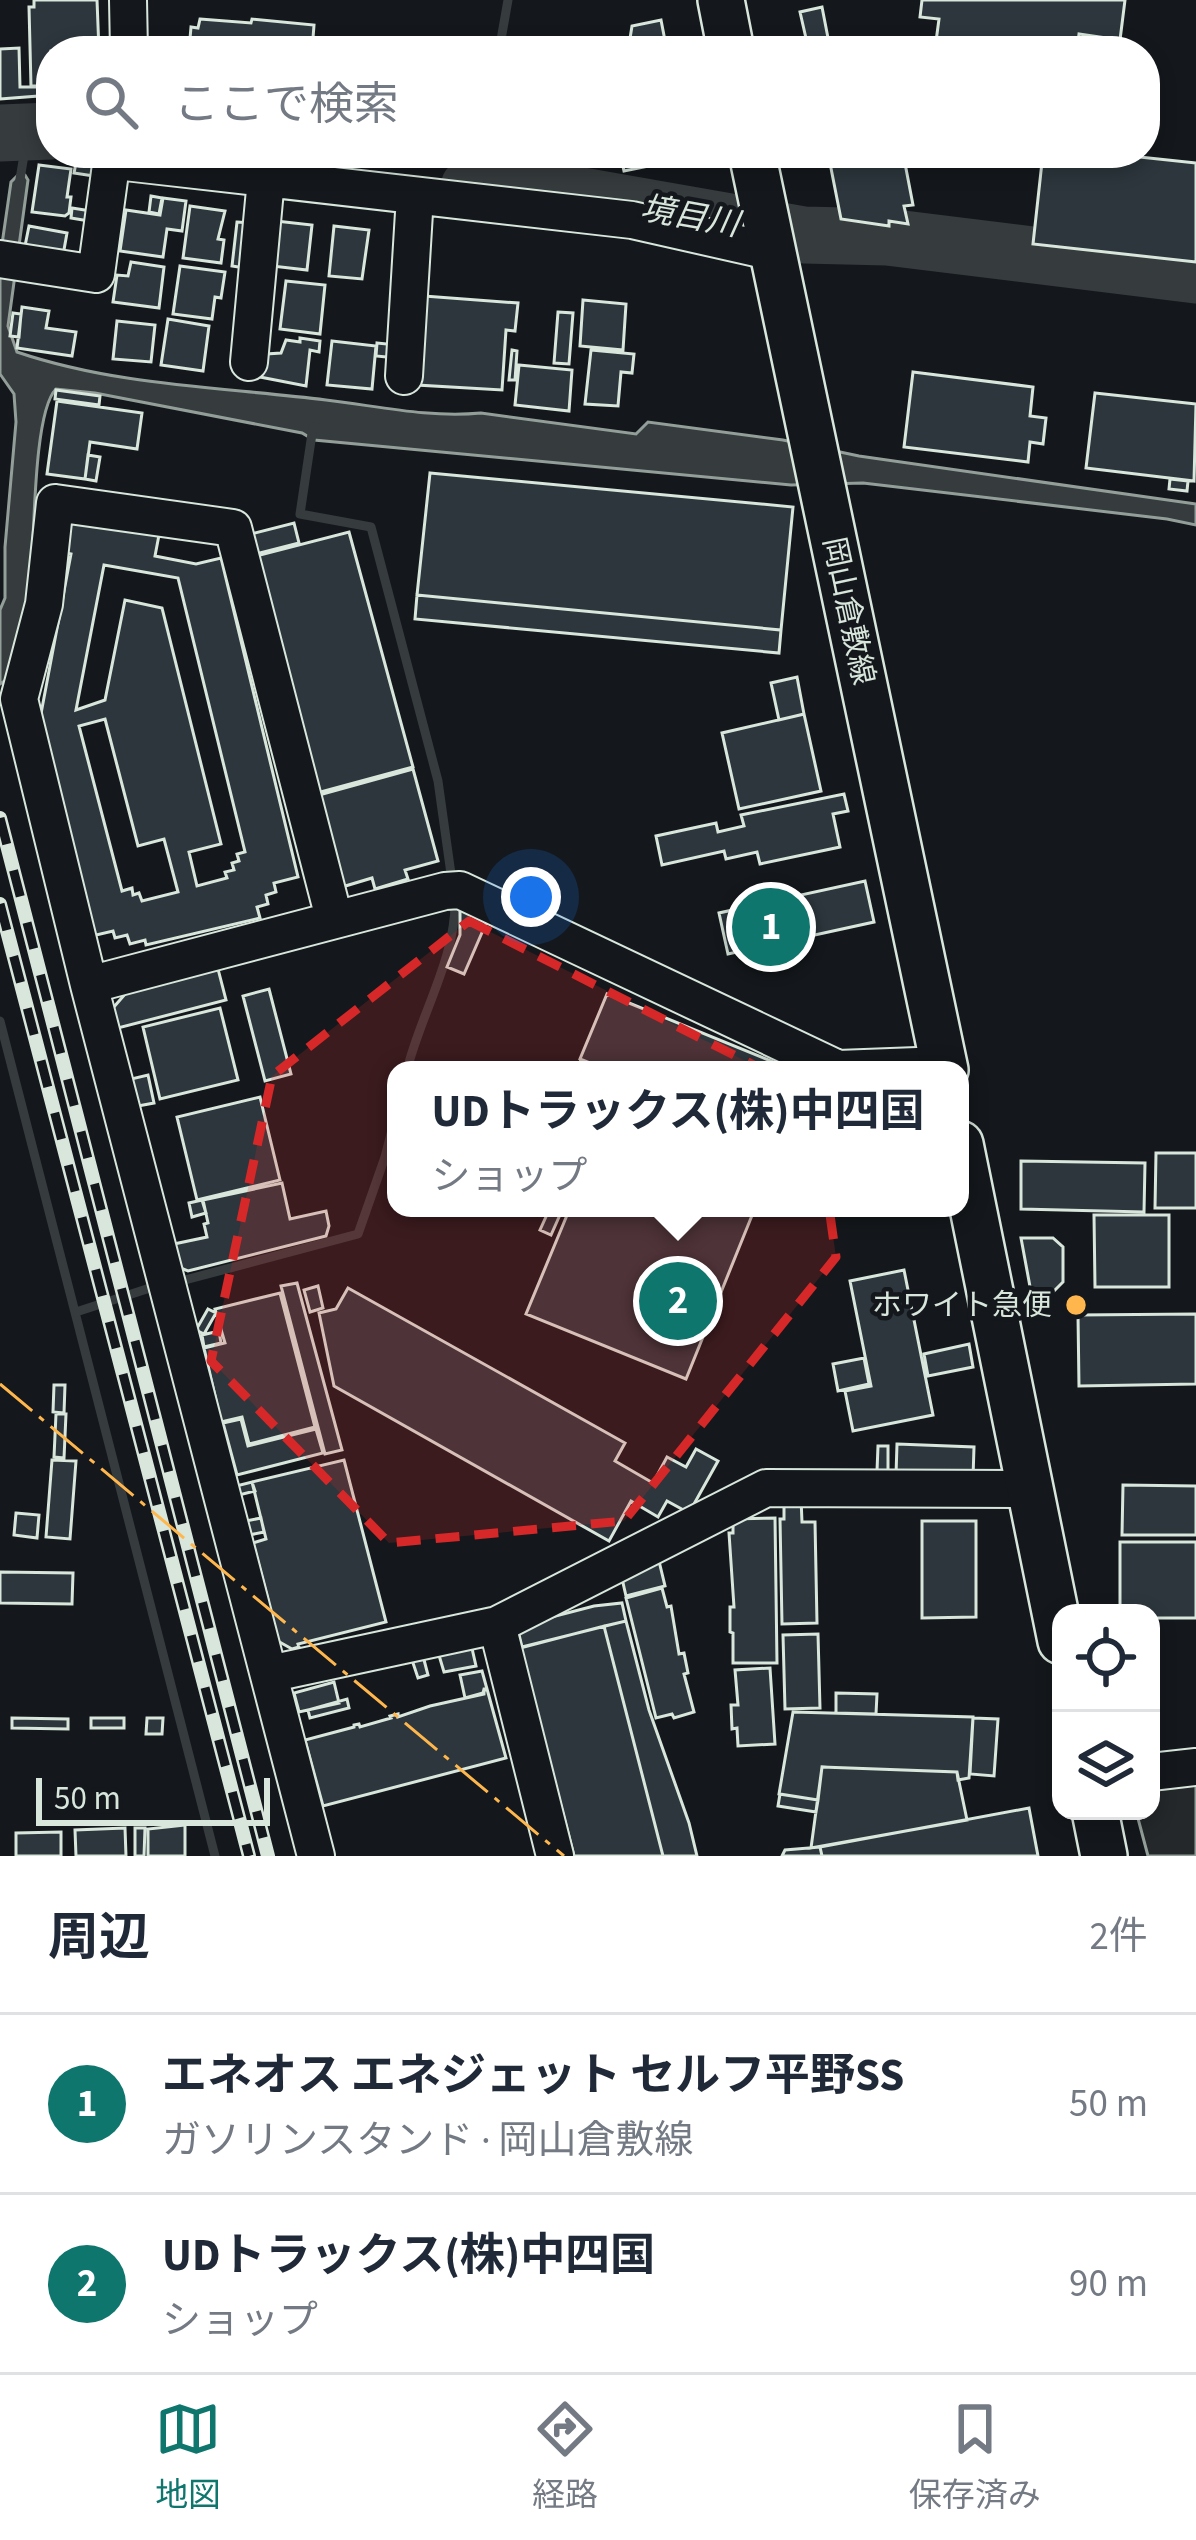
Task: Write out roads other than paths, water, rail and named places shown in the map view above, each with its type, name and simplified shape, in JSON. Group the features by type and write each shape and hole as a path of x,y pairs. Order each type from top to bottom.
{"main road":[{"path":"721,0 728,36"},
{"name":"岡山倉敷線","path":"755,170 943,1061"},
{"path":"969,1188 1054,1604"},
{"path":"1097,1820 1104,1856"}],"street":[{"path":"128,0 129,36"},
{"path":"13,261 96,274 111,168"},
{"path":"202,168 632,220 774,252"},
{"path":"249,362 266,178"},
{"path":"404,376 415,196"},
{"path":"316,1856 19,699 44,604 55,503 233,528 334,918"},
{"path":"89,985 453,890 819,1061"},
{"path":"269,1674 497,1625 766,1488 1031,1489"},
{"path":"497,1625 554,1856"},
{"path":"1160,1771 1196,1767"}],"waterway":[{"path":"502,36 508,0"},
{"path":"19,185 28,131"},
{"name":"境目川","path":"0,133 36,132"},
{"path":"476,187 479,168"},
{"name":"境目川","path":"469,187 571,194 804,235 887,237 1196,275"},
{"path":"313,427 300,514 371,527 438,781 452,881"},
{"path":"410,1061 444,963 455,897"},
{"path":"0,1021 215,1856"},
{"path":"185,1280 358,1234 387,1149"},
{"path":"76,1312 153,1287"}],"railway":[{"path":"0,818 268,1856"},
{"path":"0,904 249,1856"}],"place":[{"name":"エネオス エネジェット セルフ平野SS","path":"771,927"},
{"name":"UDトラックス(株)中四国","path":"678,1301"},
{"name":"ホワイト急便","path":"1076,1305"}]}
